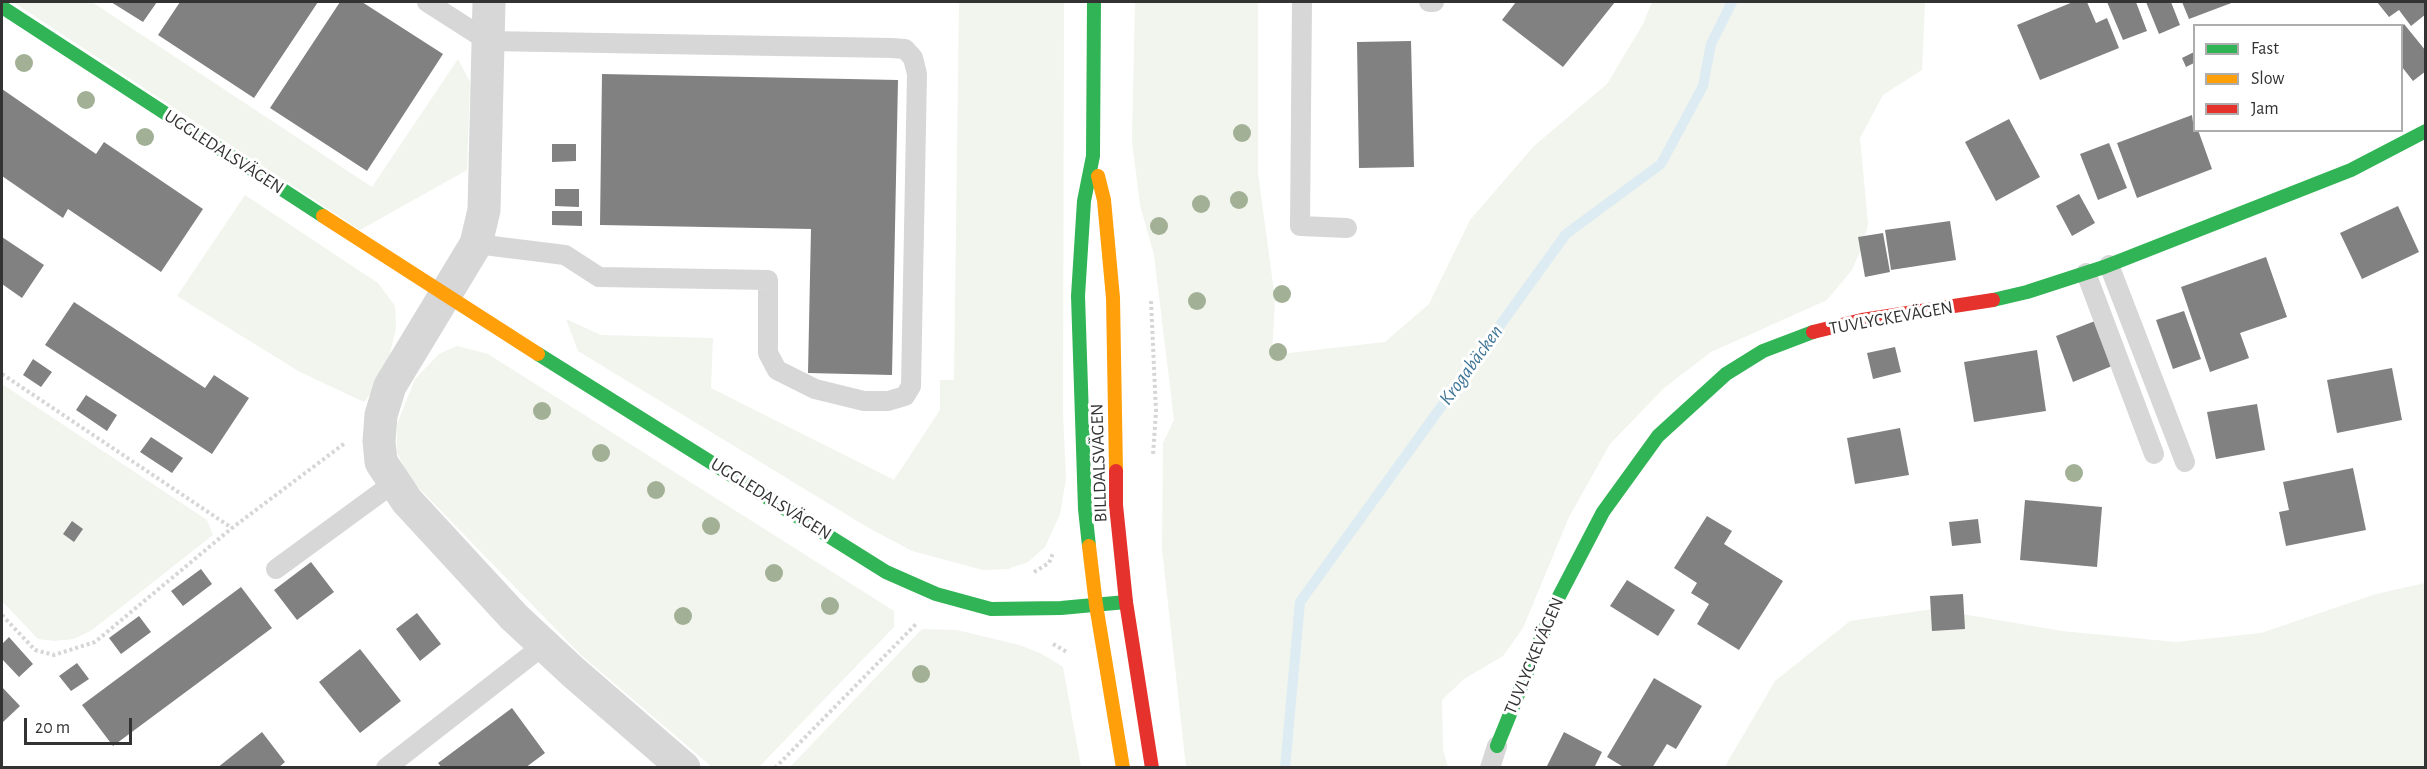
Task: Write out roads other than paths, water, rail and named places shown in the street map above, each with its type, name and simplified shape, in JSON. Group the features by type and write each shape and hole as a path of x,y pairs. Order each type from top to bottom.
{"street":[{"path":"489,2 484,210 476,244 390,386 381,415 379,441 381,462 407,501 514,617 684,768"},
{"name":"BILLDALSVÄGEN","path":"1094,2 1093,156 1084,201 1078,296 1085,508 1096,605 1123,768"},
{"name":"UGGLEDALSVÄGEN","path":"2,7 446,296 886,572 936,594 991,609 1126,602"},
{"name":"TUVLYCKEVÄGEN","path":"1497,746 1554,606 1603,512 1658,436 1726,374 1763,351 1811,332 1862,320 1977,303 2027,292 2109,265 2352,170 2426,130"},
{"name":"BILLDALSVÄGEN","path":"1093,156 1104,200 1113,298 1116,505 1126,602 1152,768"}],"lane":[{"path":"427,2 488,41 905,49 913,58 917,74 911,386 905,396 864,401 815,389 777,370 768,353 768,280 599,277 565,255 476,244"},
{"path":"1302,2 1300,226 1347,228"},
{"path":"1429,2 1434,2"},
{"path":"2109,265 2185,462"},
{"path":"2086,273 2154,454"},
{"path":"276,569 395,482"},
{"path":"386,768 544,645"},
{"name":"TUVLYCKEVÄGEN","path":"1490,768 1497,746"}],"waterway":[{"name":"Krogabäcken","path":"1285,768 1300,602 1566,234 1661,164 1703,86 1711,44 1732,2"}]}
